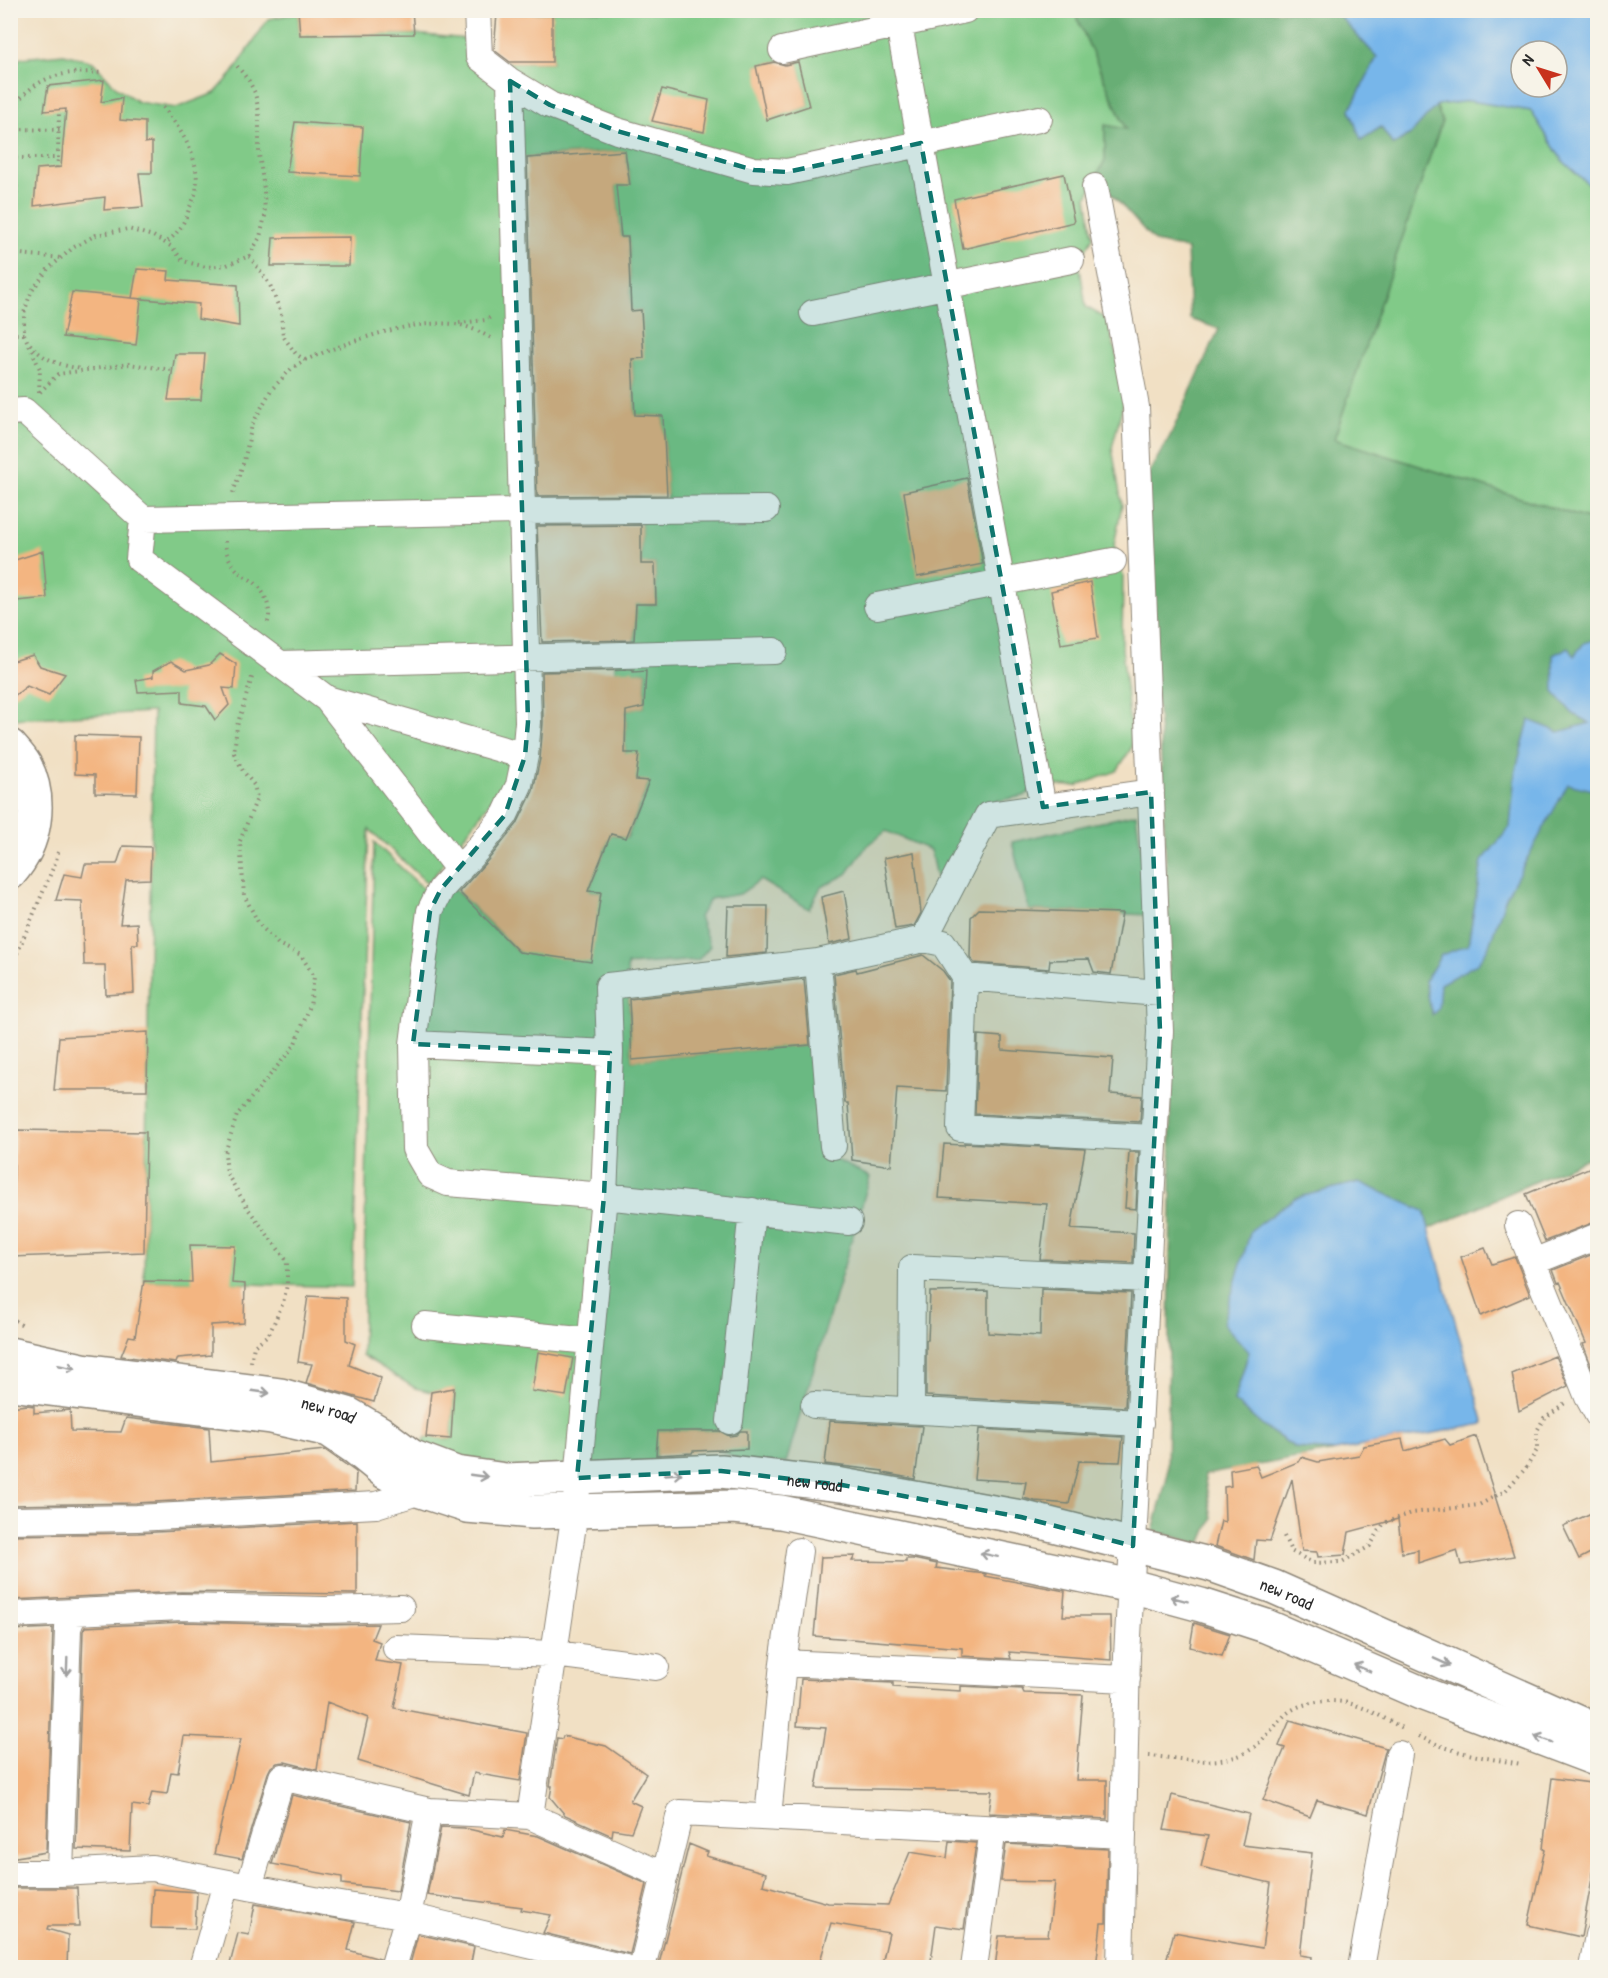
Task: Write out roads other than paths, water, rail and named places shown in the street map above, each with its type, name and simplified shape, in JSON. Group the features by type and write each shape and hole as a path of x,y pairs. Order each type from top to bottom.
{"main road":[{"path":"10,746 25,765 35,796 33,829 22,860 10,873"},
{"name":"new road","path":"12,1362 281,1395 348,1414 379,1432 411,1456 427,1478 467,1506 533,1512 734,1508 781,1512 1131,1586 1266,1626 1421,1693 1598,1760"},
{"name":"new road","path":"12,1362 329,1430 385,1472 427,1478 456,1473 506,1480 721,1471 842,1485 1022,1517 1209,1564 1274,1587 1598,1731"}],"street":[{"path":"477,10 479,57 510,81 550,105 617,131 754,170 787,172 1039,119"},
{"path":"782,50 965,10"},
{"path":"899,25 1043,807"},
{"path":"510,81 528,722 525,756 519,785 506,815 441,889 430,911 413,1044 415,1149 430,1175 448,1183 604,1196 849,1222"},
{"path":"1095,187 1136,407 1160,1030 1127,1679 1120,1968"},
{"path":"813,313 1071,260"},
{"path":"10,412 24,411 143,519 522,511 766,509"},
{"path":"143,519 139,559 327,699 459,870"},
{"path":"877,606 1113,561"},
{"path":"281,664 774,651"},
{"path":"327,699 525,756"},
{"path":"924,939 988,815 1151,792"},
{"path":"530,1816 575,1511 604,1196 610,1053 608,986 818,963 924,939 943,943 965,977 960,1128 1155,1138"},
{"path":"818,963 834,1146"},
{"path":"965,977 1159,993"},
{"path":"413,1044 610,1053"},
{"path":"730,1420 752,1211"},
{"path":"1518,1224 1594,1402"},
{"path":"1533,1263 1598,1236"},
{"path":"911,1410 912,1268 1147,1279"},
{"path":"425,1325 590,1341"},
{"path":"814,1405 1140,1424"},
{"path":"10,1520 137,1518 376,1505 427,1478"},
{"path":"768,1817 783,1663 799,1551"},
{"path":"10,1615 183,1607 325,1610 401,1608"},
{"path":"60,1873 68,1628 73,1615 78,1612"},
{"path":"396,1648 555,1654 656,1667"},
{"path":"783,1663 1127,1679"},
{"path":"1361,1968 1406,1743"},
{"path":"202,1968 282,1777 429,1810 530,1816 665,1876"},
{"path":"393,1968 408,1916 429,1810"},
{"path":"642,1968 680,1813 1123,1835"},
{"path":"974,1968 993,1828"},
{"path":"10,1873 152,1868 408,1916 625,1968"},
{"path":"1592,1968 1598,1935"}],"water":[{"path":"1335,11 1597,11 1597,192 1562,160 1531,111 1470,101 1437,105 1412,133 1393,145 1381,127 1361,140 1350,110 1377,57"},
{"path":"1597,639 1597,791 1568,784 1506,897 1488,948 1477,964 1440,984 1438,1009 1432,1015 1425,981 1441,955 1468,945 1482,861 1510,827 1515,773 1529,720 1559,732 1590,723 1573,714 1554,692 1553,655 1569,647 1574,656 1584,643"},
{"path":"1359,1182 1424,1211 1484,1424 1335,1451 1296,1448 1264,1427 1234,1401 1249,1352 1223,1323 1251,1230 1295,1198"}]}
